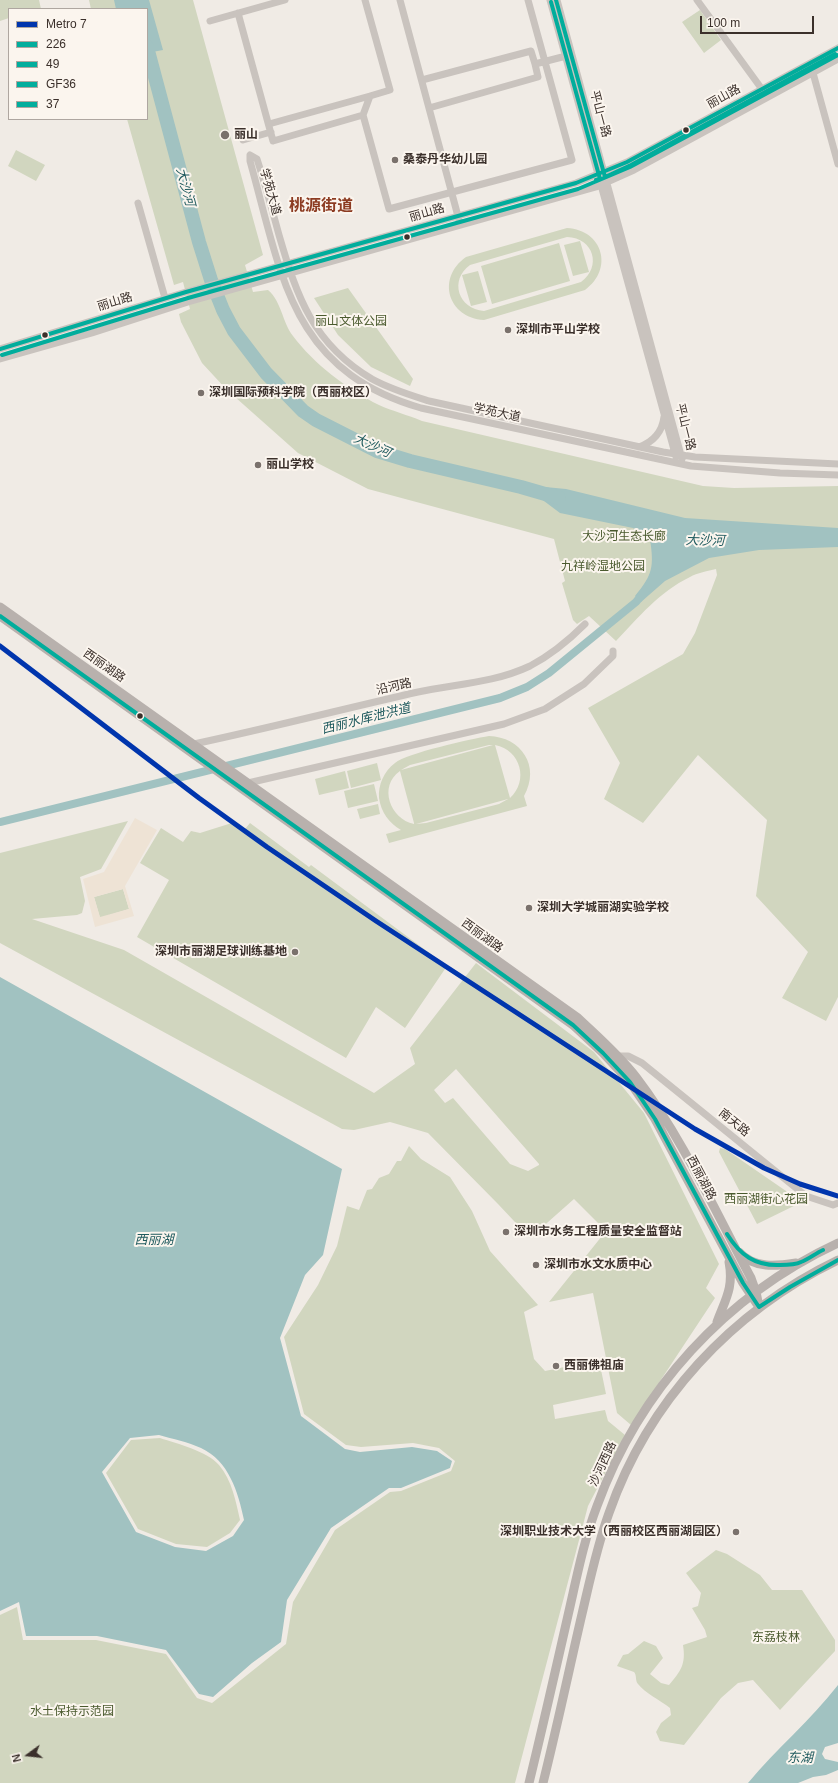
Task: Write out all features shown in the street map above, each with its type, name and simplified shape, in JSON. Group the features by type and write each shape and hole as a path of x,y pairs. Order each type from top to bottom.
{"main road":[{"name":"西丽湖路","path":"0,607 191,748"},
{"name":"西丽湖路","path":"0,616 191,748"},
{"path":"191,748 223,770"},
{"name":"西丽湖路","path":"223,770 248,783 578,1018 617,1056 635,1076 662,1114 684,1153 759,1307"},
{"name":"西丽湖路","path":"223,770 573,1025 603,1053 630,1082 655,1119 729,1247"},
{"name":"沙河西路","path":"529,1783 584,1550 605,1486 633,1429 656,1394 682,1360 715,1327 753,1294 800,1262 838,1243"},
{"path":"729,1247 750,1261 760,1264 772,1266 800,1262"},
{"path":"715,1327 731,1285 729,1247"},
{"name":"沙河西路","path":"543,1783 598,1549 609,1512 626,1473 652,1424 680,1385 712,1348 759,1307 796,1283 838,1260"}],"street":[{"path":"210,21 285,0"},
{"path":"269,124 390,90 365,0"},
{"path":"400,0 460,226"},
{"path":"370,96 363,115 389,209 572,160 528,0"},
{"name":"平山一路","path":"550,0 569,55"},
{"name":"平山一路","path":"557,0 569,55 679,455 680,464"},
{"path":"697,0 768,97"},
{"path":"238,13 273,141 363,115"},
{"name":"丽山路","path":"0,349 165,298 576,183 628,162 838,48"},
{"path":"422,80 531,51 535,64 538,77 429,108"},
{"path":"535,64 569,55"},
{"name":"丽山路","path":"0,360 92,333 188,302 604,184 634,170 838,59"},
{"path":"813,73 838,164"},
{"path":"243,140 271,132"},
{"name":"学苑大道","path":"838,464 679,455 441,404 385,386 355,367 339,354 326,340 306,312 287,264 257,158 250,156 250,161 279,266 299,315 312,336 322,348 352,377 383,394 408,404 680,464 704,468 838,476"},
{"name":"平山一路","path":"604,184 663,411 679,455"},
{"path":"138,203 165,298"},
{"path":"638,447 648,443 657,436 663,424 663,411"},
{"name":"沿河路","path":"191,748 420,692 479,683 504,676 529,666 550,654 585,624"},
{"path":"248,783 504,724 545,709 584,684 613,656 613,651"},
{"name":"南天路","path":"617,1056 628,1056 642,1063 806,1196 833,1205 838,1203"}],"green space":[{"path":"0,0 39,0 41,8 8,8 8,18 0,21"},
{"name":"大沙河生态长廊","path":"89,0 193,0 263,255 245,265 253,292 268,290 273,295 286,325 293,336 321,366 343,384 379,405 422,421 703,486 734,488 838,486 838,997 826,1021 782,998 808,952 756,896 767,820 698,755 643,823 604,799 620,763 588,708 683,654 695,633 717,575 716,569 693,576 669,590 641,614 616,641 589,616 577,624 573,620 562,583 565,581 554,539 368,489 298,453 226,389 202,363 181,322 179,314 190,309 183,282 174,285 127,120 148,120 148,8 91,8"},
{"path":"700,10 721,40 704,53 682,22"},
{"path":"16,150 45,165 36,181 8,166"},
{"path":"567,228 579,230 589,236 596,243 602,262 594,281 585,290 484,320 472,318 462,312 455,305 450,296 449,286 451,275 466,257","holes":["567,237 584,242 589,248 593,261 588,276 581,282 484,311 475,309 468,305 459,293 458,286 460,278 470,265"]},
{"path":"580,241 589,272 573,276 564,245"},
{"path":"559,243 570,281 492,304 481,266"},
{"path":"478,271 487,302 471,306 462,275"},
{"name":"丽山文体公园","path":"348,288 413,379 410,386 371,367 338,335 314,298"},
{"path":"489,736 500,738 519,748 525,755 529,764 530,774 529,785 524,796 527,806 389,843 386,834 401,830 386,817 379,798 382,779 391,766 412,755","holes":["489,745 493,745 401,770 410,765","495,745 504,748 511,753 516,759 519,767 519,783 516,791 510,798","400,771 414,824 406,821 393,809 388,793 393,777","508,799 499,804 426,823 416,824"]},
{"path":"377,763 381,780 351,788 347,771"},
{"path":"345,771 349,788 319,795 315,779"},
{"path":"374,784 378,801 348,808 344,791"},
{"path":"378,804 380,814 360,819 357,809"},
{"path":"128,821 101,869 80,877 85,901 82,913 77,915 32,919 124,950 374,1093 415,1064 410,1048 476,963 594,1052 644,1113 719,1264 706,1288 715,1298 631,1425 617,1413 593,1293 549,1302 606,1231 574,1199 530,1238 428,1133 390,1122 354,1130 342,1129 0,943 0,853","holes":["456,1069 539,1164 528,1171 510,1164 453,1098 445,1103 434,1090"]},
{"name":"深圳市丽湖足球训练基地","path":"235,822 245,829 250,823 309,867 311,865 447,966 405,1028 376,1007 346,1058 137,937 169,880 140,863 161,828 183,842 191,831 200,833"},
{"path":"123,889 129,909 100,918 94,897"},
{"name":"水土保持示范园","path":"409,1146 421,1159 450,1177 472,1211 490,1251 538,1305 524,1312 534,1359 545,1371 599,1360 606,1394 553,1405 555,1419 605,1410 608,1421 625,1435 588,1506 515,1783 0,1783 0,1615 17,1607 23,1640 96,1640 166,1654 197,1698 212,1703 286,1644 293,1602 335,1530 390,1492 401,1491 451,1471 455,1461 439,1448 413,1443 361,1447 346,1445 304,1414 284,1337 318,1285 337,1246 347,1206 359,1210 367,1190 372,1189 379,1178 389,1174 397,1161 401,1161"},
{"name":"西丽湖街心花园","path":"720,1148 725,1149 802,1202 757,1224 719,1152"},
{"path":"160,1438 192,1448 214,1460 227,1477 235,1499 240,1520 230,1533 207,1547 176,1544 138,1529 106,1473 131,1440"},
{"name":"东荔枝林","path":"716,1550 727,1554 760,1575 772,1590 802,1590 835,1640 835,1651 780,1710 753,1680 738,1683 721,1698 684,1745 660,1741 656,1732 661,1723 671,1715 670,1708 637,1683 634,1672 617,1666 623,1655 628,1654 644,1641 656,1646 663,1658 650,1674 661,1683 669,1685 677,1676 682,1667 684,1657 683,1645 707,1637 705,1630 692,1608 698,1606 701,1593 686,1573"}],"shaded area":[{"path":"135,818 157,830 125,886 134,916 95,927 83,879 104,872","holes":["123,889 129,909 100,917 94,897"]}],"water":[{"path":"114,0 149,0 163,50 148,53 148,8 116,8"},
{"path":"545,487 566,489 685,518 838,528 838,547 759,550 709,558 665,581 641,602 635,596 646,582 651,570 652,557 650,539 633,528 560,513 540,498 541,490"},
{"name":"西丽湖","path":"0,977 342,1169 323,1255 305,1275 280,1338 301,1416 345,1449 360,1452 412,1447 437,1451 452,1461 450,1468 401,1488 389,1488 331,1528 287,1600 281,1642 252,1663 213,1697 199,1694 166,1650 97,1636 26,1636 19,1602 0,1611","holes":["159,1435 186,1442 201,1448 211,1454 225,1469 235,1488 244,1520 233,1536 206,1551 175,1547 136,1532 102,1472 130,1438"]},
{"name":"东湖","path":"838,1685 838,1743 825,1747 822,1754 825,1759 838,1762 838,1770 798,1783 748,1783 828,1698"}],"waterway":[{"name":"大沙河","path":"148,51 199,242 211,280 223,310 234,331 266,373 303,411 316,420 377,451 410,461 521,487 559,498"},
{"name":"西丽水库泄洪道","path":"0,822 500,698 527,687 549,673 636,602 645,591"}],"metro line":[{"name":"7","path":"0,646 199,798 267,847 376,921 695,1129 764,1168 800,1184 838,1196"}],"transit line":[{"name":"37","path":"556,0 605,177 631,165 835,54"},
{"name":"GF36","path":"551,2 600,179 596,180"},
{"name":"49","path":"0,349 186,292 576,183 627,162 838,48"},
{"name":"GF36","path":"2,355 188,298 578,189 630,167 838,55"},
{"name":"226","path":"0,616 573,1025 603,1053 630,1082 655,1119 743,1283 759,1307 790,1287 838,1260"},
{"name":"226","path":"727,1234 737,1248 749,1258 763,1264 796,1264 823,1250"}],"place":[{"name":"丽山","path":"225,135"},
{"name":"桑泰丹华幼儿园","path":"395,160"},
{"name":"深圳市平山学校","path":"508,330"},
{"name":"深圳国际预科学院（西丽校区）","path":"201,393"},
{"name":"丽山学校","path":"258,465"},
{"name":"深圳大学城丽湖实验学校","path":"529,908"},
{"name":"深圳市丽湖足球训练基地","path":"295,952"},
{"name":"深圳市水务工程质量安全监督站","path":"506,1232"},
{"name":"深圳市水文水质中心","path":"536,1265"},
{"name":"西丽佛祖庙","path":"556,1366"},
{"name":"深圳职业技术大学（西丽校区西丽湖园区）","path":"736,1532"}],"district":[{"name":"桃源街道","path":"321,207"}],"park label":[{"name":"九祥岭湿地公园","path":"603,567"}]}
